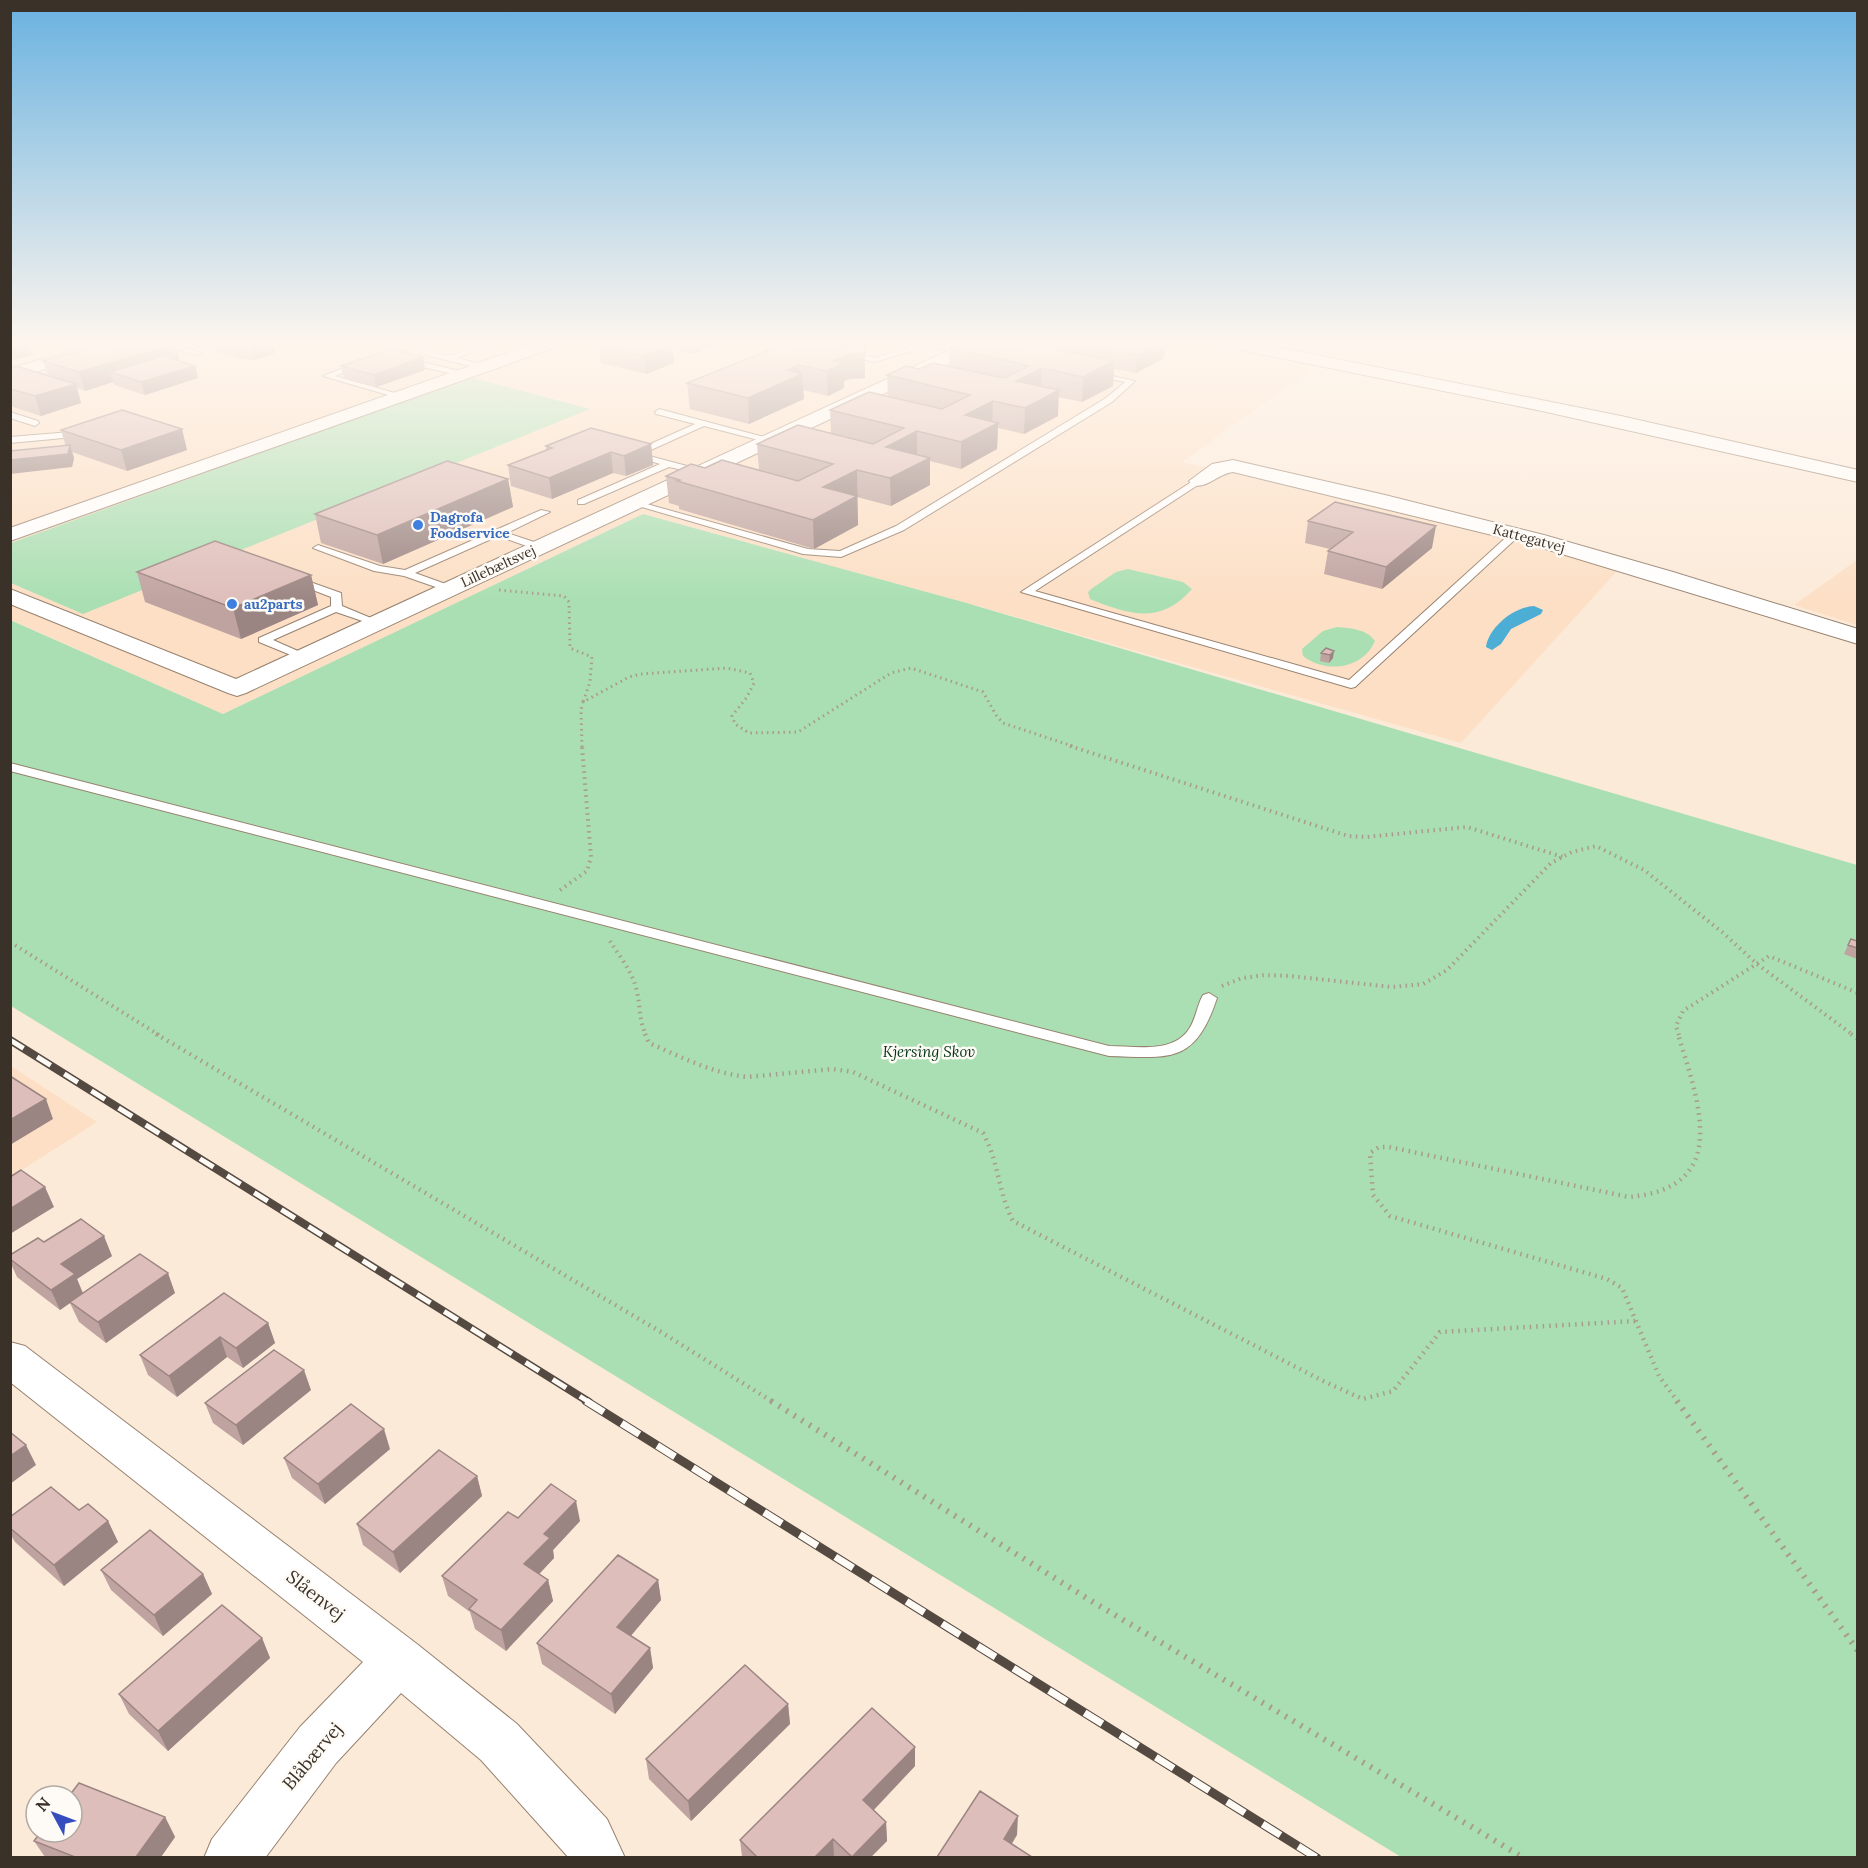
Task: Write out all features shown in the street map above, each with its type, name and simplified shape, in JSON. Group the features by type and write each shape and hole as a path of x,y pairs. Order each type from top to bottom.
{"street":[{"path":"10,535 308,429"},
{"name":"Lillebæltsvej","path":"10,596 237,688 794,429"},
{"path":"1651,429 1857,476"},
{"name":"Kattegatvej","path":"1199,481 1219,468 1233,466 1431,520 1516,534 1636,567 1857,637"},
{"name":"Slåenvej","path":"10,1358 399,1659 500,1742 588,1838 598,1857"},
{"name":"Blåbærvej","path":"231,1857 318,1745 399,1659"}],"lane":[{"path":"688,429 628,453 699,472"},
{"path":"728,429 770,440"},
{"path":"633,503 807,552 841,554 900,528 1061,429"},
{"path":"10,440 98,432"},
{"path":"581,502 668,464"},
{"path":"1199,481 1026,592 1351,684 1516,534"},
{"path":"406,573 546,512"},
{"path":"498,533 539,547"},
{"path":"318,548 378,569 406,573 458,586"},
{"path":"281,575 337,595 336,609"},
{"path":"303,657 263,640 336,609 377,623"},
{"path":"10,767 1108,1051 1151,1052 1174,1047 1188,1040 1202,1018 1209,998"}],"path":[{"path":"458,586 564,596 569,602 570,648 592,657 590,682 580,710 591,857 587,871 540,904"},
{"path":"583,702 629,676 727,668 741,670 750,673 754,682 747,697 732,716 735,724 749,733 785,734 806,729 891,673 911,668 982,692 986,695 997,720 1010,726 1348,836 1366,837 1467,827 1563,857"},
{"path":"1209,998 1216,990 1228,983 1261,976 1388,987 1415,986 1431,980 1447,970 1551,863 1596,846 1644,870 1722,932 1757,964 1857,1039"},
{"path":"596,919 632,976 637,990 639,1021 649,1043 714,1072 734,1076 747,1077 833,1069 853,1072 983,1133 999,1178 1005,1209 1013,1221 1323,1381 1363,1399 1393,1391 1440,1332 1636,1321"},
{"path":"10,942 163,1038 661,1332 1093,1602 1524,1857"},
{"path":"1857,993 1769,956 1683,1011 1676,1026 1693,1081 1701,1129 1700,1152 1682,1177 1661,1192 1629,1197 1389,1147 1379,1148 1370,1154 1371,1193 1378,1207 1390,1216 1607,1279 1622,1288 1659,1376 1857,1651"}],"shaded area":[{"path":"11,429 1228,429 1182,462 1384,507 1618,570 1461,743 643,514 223,714 11,620"},
{"path":"1857,560 1857,625 1794,605"},
{"path":"11,1066 97,1122 11,1177"}],"green space":[{"path":"326,429 540,429 83,614 11,583 11,543"},
{"name":"Kjersing Skov","path":"643,514 963,602 1857,865 1857,1857 1401,1857 11,1006 10,620 223,714"},
{"path":"1128,569 1183,582 1192,589 1168,608 1144,614 1118,609 1090,599 1088,592 1091,589 1116,572"},
{"path":"1337,627 1363,632 1375,641 1362,658 1343,666 1322,665 1303,656 1302,649 1323,631"}],"water":[{"path":"1534,606 1543,610 1541,614 1511,629 1501,644 1492,650 1486,647 1492,632 1504,619 1518,610"}],"building":[{"path":"64,429 181,429 121,450 61,430"},
{"path":"588,429 651,444 624,456 611,452 549,478 508,465 552,448 546,446"},
{"path":"789,429 814,429 873,444 902,429 986,429 961,442 917,431 886,447 930,458 890,478 857,470 823,487 857,496 813,520 666,476 691,464 705,468 722,460 798,481 833,464 757,444"},
{"path":"70,445 68,454 10,460 10,451"},
{"path":"447,461 508,479 377,535 315,514"},
{"path":"1335,502 1436,526 1386,567 1328,551 1353,532 1308,521"},
{"path":"215,541 311,575 233,608 137,572"},
{"path":"1326,648 1334,651 1330,655 1321,653"},
{"path":"1851,939 1857,941 1857,948 1848,945"},
{"path":"10,1076 46,1099 10,1120"},
{"path":"21,1170 45,1187 10,1209 10,1177"},
{"path":"81,1219 104,1236 61,1264 75,1274 51,1290 10,1259 10,1255 38,1238 44,1242"},
{"path":"140,1254 168,1273 98,1322 70,1302"},
{"path":"224,1293 268,1323 236,1348 220,1337 169,1376 140,1355"},
{"path":"274,1350 304,1370 236,1425 205,1403"},
{"path":"351,1404 384,1429 318,1484 284,1458"},
{"path":"10,1432 26,1445 10,1456"},
{"path":"439,1450 477,1476 393,1552 357,1524"},
{"path":"551,1484 576,1501 544,1534 550,1538 524,1564 548,1580 501,1630 469,1609 477,1600 442,1576 508,1512 518,1518"},
{"path":"51,1487 79,1510 88,1504 108,1521 54,1565 10,1528 10,1517"},
{"path":"150,1530 203,1574 154,1615 101,1570"},
{"path":"618,1555 658,1580 617,1627 650,1648 611,1694 537,1643"},
{"path":"222,1605 262,1638 158,1731 119,1694"},
{"path":"745,1665 788,1704 688,1801 646,1759"},
{"path":"872,1708 915,1747 863,1800 886,1822 852,1857 833,1839 815,1857 757,1857 740,1840"},
{"path":"84,1785 165,1817 136,1857 75,1857 42,1844 84,1844"},
{"path":"980,1791 1018,1816 1004,1839 1032,1857 937,1857"}],"railway":[{"path":"10,1040 589,1402"},
{"path":"586,1401 1317,1858"}],"place":[{"name":"Dagrofa Foodservice","path":"418,525"},
{"name":"au2parts","path":"232,604"}]}
